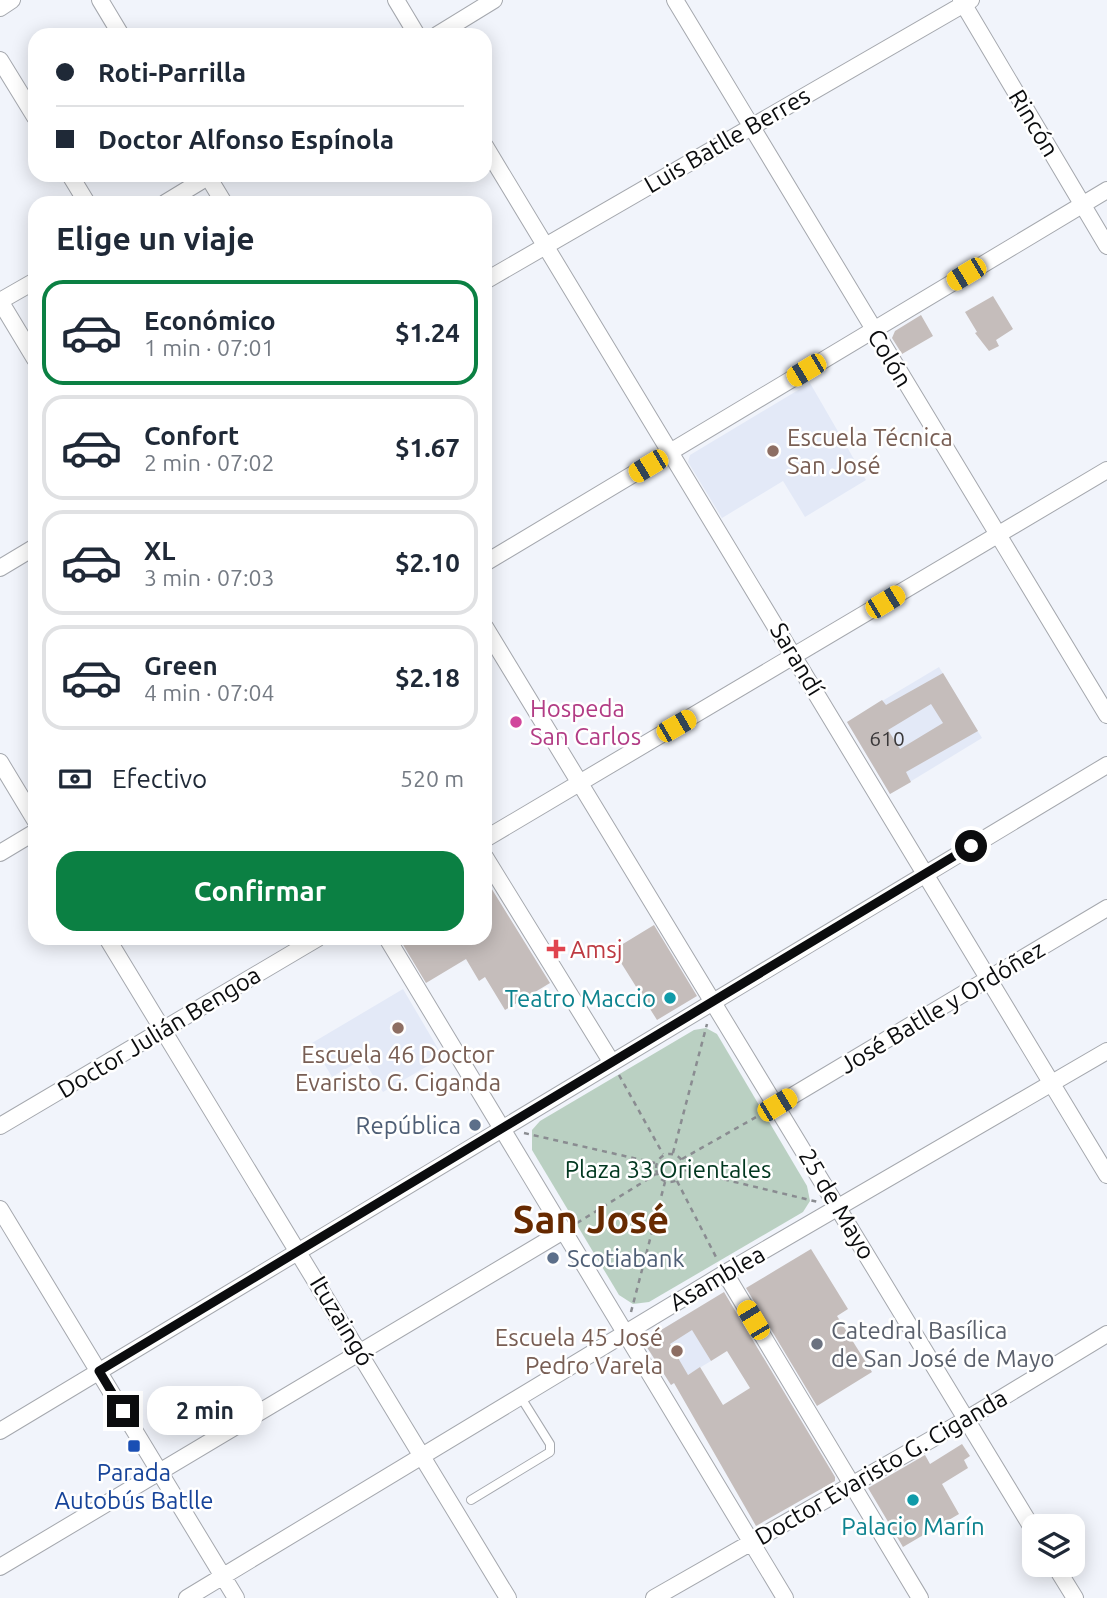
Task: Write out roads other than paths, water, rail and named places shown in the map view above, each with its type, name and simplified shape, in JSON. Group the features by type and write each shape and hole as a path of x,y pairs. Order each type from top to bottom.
{"street":[{"path":"0,8 12,0"},
{"path":"100,0 117,28"},
{"path":"396,0 413,28"},
{"path":"448,28 494,0"},
{"name":"Colón","path":"675,0 1107,715"},
{"name":"Luis Batlle Berres","path":"492,277 965,1"},
{"name":"Rincón","path":"965,1 1107,246"},
{"path":"0,60 28,106"},
{"name":"Sarandí","path":"492,157 1107,1175"},
{"path":"176,196 199,182"},
{"path":"492,559 1107,190"},
{"path":"28,285 0,301 28,347"},
{"path":"492,835 1107,470"},
{"path":"0,568 28,551"},
{"name":"25 de Mayo","path":"492,638 1024,1514"},
{"path":"0,762 28,808"},
{"path":"0,1431 298,1249 1107,765"},
{"path":"0,853 28,836"},
{"path":"492,868 612,1063"},
{"name":"José Batlle y Ordóñez","path":"777,1105 1107,908"},
{"name":"Ituzaingó","path":"111,945 508,1598"},
{"name":"Doctor Julián Bengoa","path":"0,1126 306,945"},
{"path":"391,945 785,1598"},
{"name":"Asamblea","path":"187,1598 625,1332 1107,1051"},
{"path":"0,1209 236,1598"},
{"path":"0,1567 565,1230"},
{"path":"725,1273 920,1598"},
{"name":"Doctor Evaristo G. Ciganda","path":"654,1598 967,1419 1107,1334"},
{"path":"1062,1577 1074,1598"}],"lane":[{"path":"471,1500 550,1451 550,1444 520,1396"}],"place":[{"name":"Escuela Técnica San José","path":"773,451"},
{"name":"Hospeda San Carlos","path":"516,722"},
{"name":"Amsj","path":"556,949"},
{"name":"Teatro Maccio","path":"670,998"},
{"name":"Escuela 46 Doctor Evaristo G. Ciganda","path":"398,1028"},
{"name":"República","path":"475,1125"},
{"name":"Scotiabank","path":"553,1258"},
{"name":"Catedral Basílica de San José de Mayo","path":"817,1344"},
{"name":"Escuela 45 José Pedro Varela","path":"677,1351"},
{"name":"Parada Autobús Batlle","path":"134,1446"},
{"name":"Palacio Marín","path":"913,1500"}],"district":[{"name":"San José","path":"591,1219"}],"park label":[{"name":"Plaza 33 Orientales","path":"668,1169"}]}
